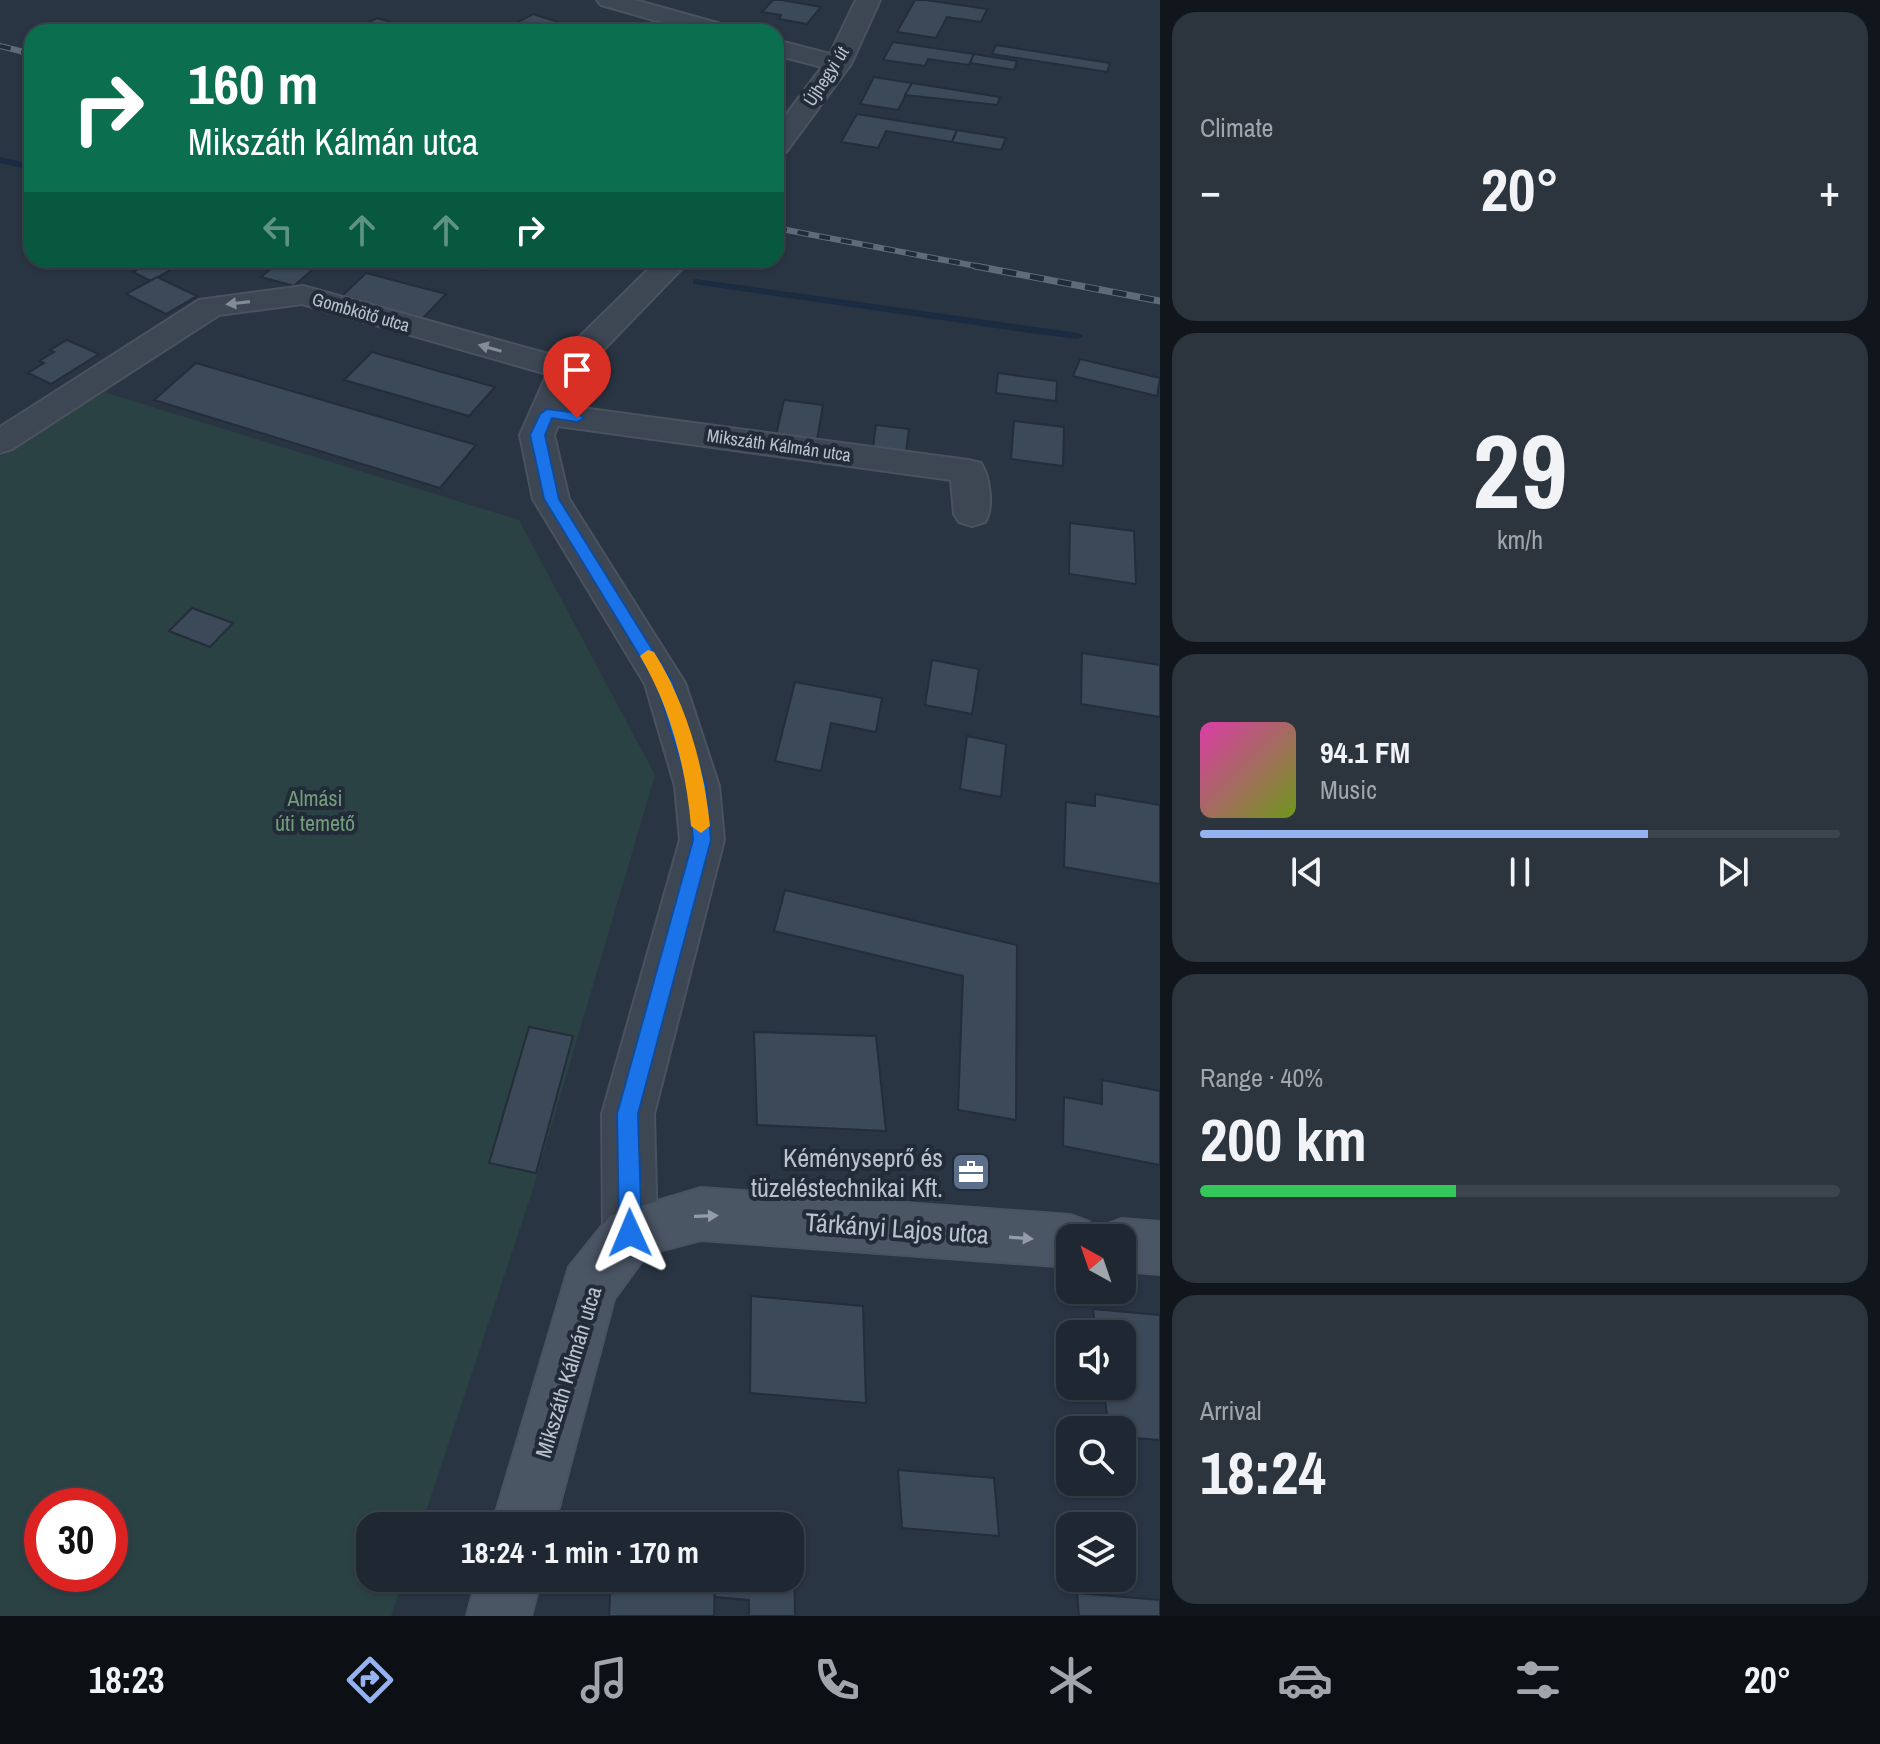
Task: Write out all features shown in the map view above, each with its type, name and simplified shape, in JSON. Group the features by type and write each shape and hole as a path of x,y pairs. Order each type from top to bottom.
{"street":[{"path":"609,0 694,24"},
{"name":"Újhegyi út","path":"784,135 838,64 868,0"},
{"path":"784,49 838,64"},
{"path":"630,1233 628,1114 702,840 698,799 665,683 551,499 537,435 566,369 667,268"},
{"name":"Gombkötő utca","path":"0,442 210,307 225,305 303,295 566,369"},
{"name":"Mikszáth Kálmán utca","path":"547,414 968,471 972,514"},
{"name":"Tárkányi Lajos utca","path":"630,1233 701,1214 1056,1240"},
{"name":"Mikszáth Kálmán utca","path":"527,1512 589,1286 630,1233"},
{"path":"1136,1246 1160,1248"},
{"path":"499,1616 505,1592"}],"green space":[{"name":"Almási úti temető","path":"104,392 519,520 655,775 531,1195 426,1512 356,1512 356,1592 399,1592 391,1616 0,1616 0,457"}],"building":[{"path":"773,0 821,7 807,24 762,12"},
{"path":"915,0 987,9 981,22 947,17 936,38 897,32"},
{"path":"533,14 565,24 514,24"},
{"path":"377,18 397,24 365,24"},
{"path":"893,42 974,54 969,65 928,59 925,66 883,60"},
{"path":"996,45 1110,63 1107,72 992,54"},
{"path":"974,54 1017,61 1014,70 970,63"},
{"path":"874,77 912,83 898,110 860,104"},
{"path":"912,83 1000,97 997,105 905,95"},
{"path":"857,114 957,130 952,142 886,131 878,148 841,142"},
{"path":"957,130 1006,138 1001,150 952,142"},
{"path":"140,268 173,268 151,281 133,272"},
{"path":"272,268 314,268 294,286 261,277"},
{"path":"366,273 446,294 422,319 341,297"},
{"path":"157,277 197,296 166,314 126,294"},
{"path":"67,340 99,354 51,384 28,373 44,363 39,361 54,352 50,350"},
{"path":"372,352 495,387 469,416 344,380"},
{"path":"1080,359 1160,378 1157,396 1073,376"},
{"path":"196,363 476,445 440,488 154,400"},
{"path":"998,373 1057,381 1056,401 996,393"},
{"path":"784,400 823,405 817,440 776,435"},
{"path":"1014,421 1064,427 1063,466 1011,459"},
{"path":"876,425 909,429 906,452 873,447"},
{"path":"1070,523 1134,531 1136,584 1069,574"},
{"path":"192,608 233,623 210,647 169,631"},
{"path":"1082,653 1160,665 1160,717 1081,704"},
{"path":"932,660 979,669 972,714 925,705"},
{"path":"795,682 882,698 876,732 831,723 821,771 775,761"},
{"path":"967,736 1006,744 1001,797 960,789"},
{"path":"1095,794 1160,805 1160,884 1064,867 1066,802 1095,806"},
{"path":"785,890 1017,945 1016,1120 958,1110 963,976 774,931"},
{"path":"529,1027 573,1036 536,1173 489,1163"},
{"path":"754,1032 876,1036 886,1131 757,1125"},
{"path":"1102,1080 1160,1091 1160,1165 1063,1146 1064,1097 1102,1104"},
{"path":"751,1296 863,1306 866,1403 750,1393"},
{"path":"1093,1309 1160,1315 1160,1440 1136,1438 1136,1416 1107,1416 1105,1400 1136,1400 1136,1320 1094,1320"},
{"path":"898,1470 994,1478 999,1536 902,1528"},
{"path":"610,1592 715,1592 714,1616 609,1616"},
{"path":"715,1592 795,1592 795,1616 749,1616 749,1600 715,1597"},
{"path":"1077,1593 1160,1600 1160,1616 1079,1616"}],"waterway":[{"path":"0,160 24,165"},
{"path":"696,282 1078,336"}],"railway":[{"path":"0,46 24,52"},
{"path":"784,230 986,268"},
{"path":"975,266 1160,301"}],"slow traffic":[{"path":"648,656 665,683 697,786 701,826"}],"place":[{"name":"Kéményseprő és tüzeléstechnikai Kft.","path":"971,1172"}],"route":[{"path":"577,418 547,414 537,435 551,499 665,683 697,786 702,840 628,1114 630,1233"}]}
